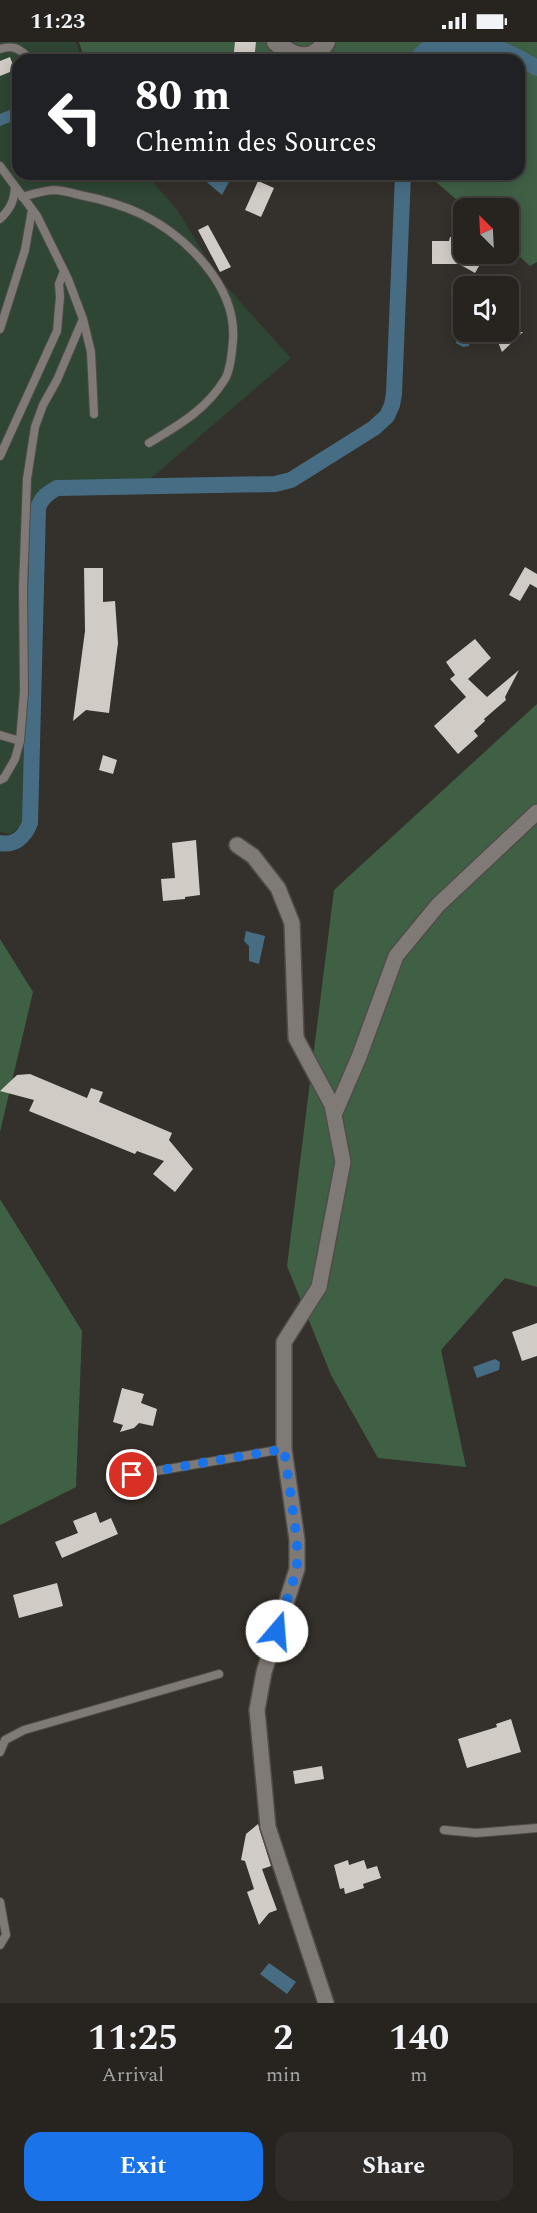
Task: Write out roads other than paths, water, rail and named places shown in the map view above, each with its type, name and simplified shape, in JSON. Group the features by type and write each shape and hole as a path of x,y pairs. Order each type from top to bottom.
{"street":[{"path":"276,42 285,51 292,54"},
{"path":"313,54 327,42"},
{"path":"334,1115 359,1057 396,956 438,905 537,812"},
{"path":"237,845 254,856 278,888 292,923 296,1038 332,1105 343,1162 320,1287 284,1342 284,1449 297,1540 297,1569 264,1672 258,1710 268,1827 326,2003"}],"lane":[{"path":"0,49 20,48 26,54"},
{"path":"0,166 32,210 64,271 83,320 91,352 94,414"},
{"path":"0,219 14,200 15,187"},
{"path":"22,197 55,190 95,198 141,215 164,228 184,244 215,278 224,293 234,330 226,377 210,399 188,420 149,443"},
{"path":"0,329 30,233 32,210"},
{"path":"0,456 57,331 59,284 64,271"},
{"path":"0,780 4,778 15,759 20,741 24,692 23,588 30,454 35,427 43,405 57,380 83,320"},
{"path":"0,735 20,741"},
{"path":"110,1479 284,1449"},
{"path":"0,1752 5,1740 24,1730 219,1674"},
{"path":"444,1830 476,1833 537,1828"},
{"path":"0,1902 6,1935 0,1945"}],"water":[{"path":"12,109 12,121 0,126 0,114"},
{"path":"204,180 230,180 222,195"},
{"path":"470,342 469,346 463,347 456,343"},
{"path":"246,931 265,936 259,964 249,961 249,946 244,941"},
{"path":"495,1359 500,1362 499,1370 477,1378 473,1367"},
{"path":"269,1963 296,1982 287,1994 260,1974"}],"waterway":[{"path":"422,54 433,47 451,45 491,47 512,54"},
{"path":"525,61 537,68"},
{"path":"0,843 10,843 19,839 30,823 38,508 41,501 57,488 275,484 291,480 374,428 387,416 394,394 403,180"}]}
